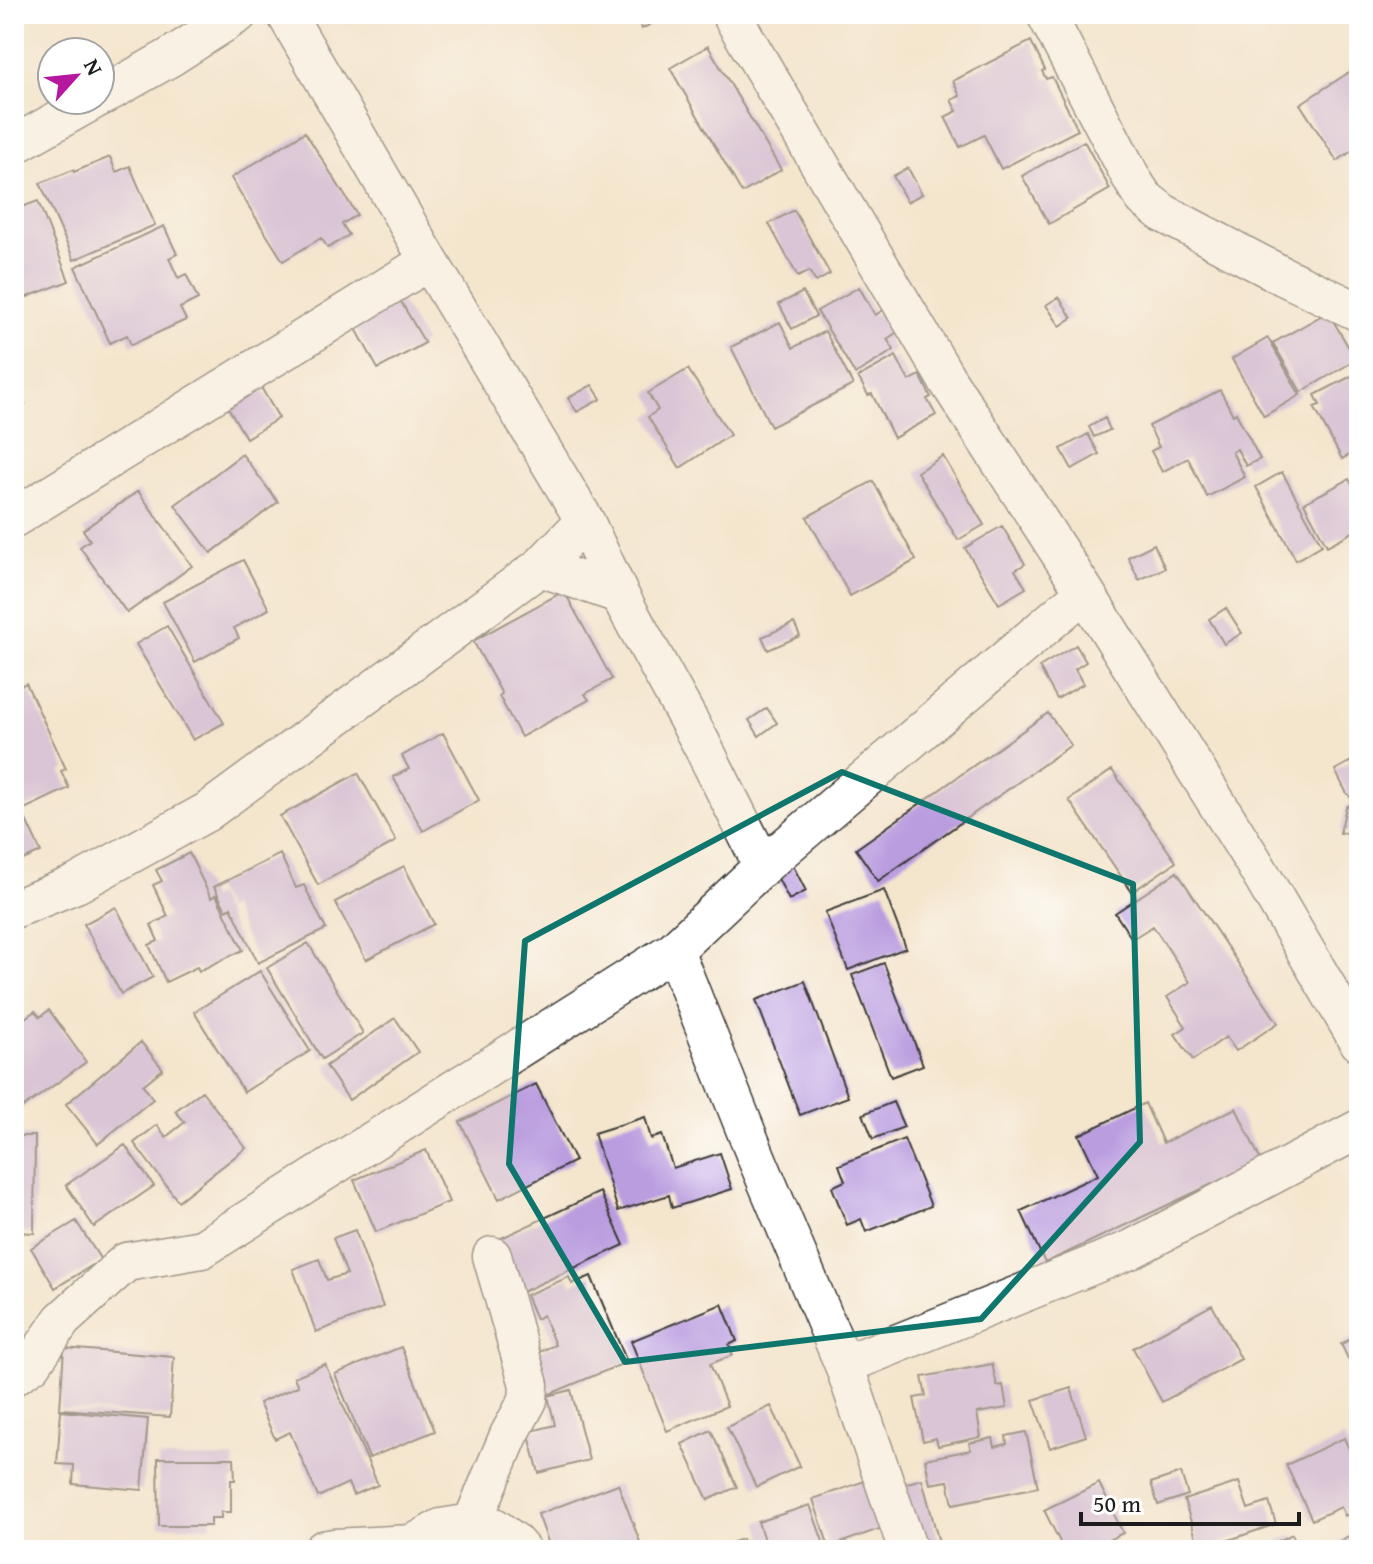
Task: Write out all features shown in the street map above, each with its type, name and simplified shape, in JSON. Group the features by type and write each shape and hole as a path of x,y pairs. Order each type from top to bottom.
{"street":[{"path":"116,88 238,14"},
{"path":"286,14 585,521 619,594 701,743 763,866"},
{"path":"731,14 946,378 1085,592 1253,861 1359,1042"},
{"path":"1046,14 1144,198 1163,213 1359,312"},
{"path":"14,145 66,116"},
{"path":"14,518 429,261"},
{"path":"14,909 76,884 207,812 540,567 585,521"},
{"path":"540,567 619,594"},
{"path":"14,1376 32,1364 62,1320 126,1262 202,1249 674,950 763,866 1085,592"},
{"path":"674,950 757,1159 844,1365 908,1550"},
{"path":"844,1365 1130,1250 1359,1129"},
{"path":"472,1523 509,1435 528,1400 529,1385 492,1256"},
{"path":"323,1550 413,1544 441,1528 472,1523 494,1527 521,1550"}],"highlighted area":[{"path":"842,772 1133,884 1140,1142 981,1319 625,1362 509,1164 525,941"}],"building":[{"path":"634,14 670,14 642,29"},
{"path":"1031,41 1046,79 1052,77 1078,130 1001,169 984,135 960,147 945,117 957,111 951,100 960,96 953,81"},
{"path":"708,46 781,170 742,193 670,68"},
{"path":"1359,66 1359,146 1337,161 1300,104"},
{"path":"305,132 357,215 342,224 349,235 328,248 321,238 283,261 231,178"},
{"path":"1084,141 1110,189 1049,224 1022,176"},
{"path":"110,157 116,172 130,166 155,225 74,260 40,183"},
{"path":"908,168 922,194 907,202 893,176"},
{"path":"38,201 69,281 14,302 14,210"},
{"path":"794,210 830,274 816,282 809,271 798,277 769,224"},
{"path":"164,226 177,254 169,258 178,278 186,274 198,299 180,308 186,320 131,345 127,335 110,343 75,267"},
{"path":"859,287 875,315 885,309 899,331 887,339 894,350 855,374 817,311"},
{"path":"803,292 816,316 792,329 779,304"},
{"path":"1059,297 1072,318 1060,326 1046,305"},
{"path":"400,300 425,343 378,369 354,325"},
{"path":"1328,312 1356,360 1301,392 1273,343"},
{"path":"780,322 793,348 825,331 853,385 771,427 731,347"},
{"path":"1268,338 1300,395 1264,416 1232,359"},
{"path":"896,356 909,381 920,375 931,397 927,399 936,415 894,438 872,394 868,395 858,377"},
{"path":"688,369 730,435 680,468 648,417 658,410 648,393"},
{"path":"1359,372 1359,449 1342,459 1314,407 1320,405 1315,395"},
{"path":"14,377 25,404 14,409"},
{"path":"259,384 279,418 246,438 226,404"},
{"path":"592,385 601,399 577,412 568,398"},
{"path":"1220,390 1260,459 1246,466 1237,449 1232,452 1245,477 1207,497 1188,458 1162,472 1151,451 1159,447 1149,426"},
{"path":"1105,418 1110,430 1094,437 1089,427"},
{"path":"1088,434 1099,454 1072,469 1061,449"},
{"path":"242,454 278,502 211,553 175,505"},
{"path":"943,456 984,525 958,540 917,472"},
{"path":"1282,472 1322,545 1296,560 1256,487"},
{"path":"1349,479 1359,498 1359,529 1327,546 1304,503"},
{"path":"873,481 916,560 850,596 807,517"},
{"path":"138,491 192,566 127,613 80,547 90,540 83,530"},
{"path":"1002,526 1025,564 1015,570 1026,588 999,604 965,548"},
{"path":"1154,544 1165,568 1139,580 1128,557"},
{"path":"243,560 269,609 234,628 239,638 195,662 163,602"},
{"path":"564,591 612,679 585,694 589,700 521,737 473,641"},
{"path":"1226,608 1242,633 1224,644 1209,619"},
{"path":"794,623 800,636 768,650 762,637"},
{"path":"167,626 224,723 193,740 136,644"},
{"path":"1076,645 1086,662 1075,669 1083,684 1057,699 1039,667"},
{"path":"26,683 66,769 61,771 69,788 14,814 14,689"},
{"path":"767,708 777,723 759,736 749,720"},
{"path":"1048,713 1071,745 878,881 856,849"},
{"path":"443,733 479,800 423,831 393,777 409,769 402,756"},
{"path":"1359,757 1359,772 1356,774 1359,773 1359,832 1340,833 1346,807 1354,803 1335,770"},
{"path":"1112,770 1176,862 1132,892 1069,800"},
{"path":"358,773 396,841 318,885 280,816"},
{"path":"25,818 41,852 14,864 14,823"},
{"path":"189,853 211,898 216,895 243,950 199,971 197,967 166,982 149,945 158,941 151,925 168,916 153,885 162,881 156,870"},
{"path":"280,854 296,888 304,885 326,929 258,963 231,907 226,910 214,887"},
{"path":"787,854 806,891 789,900 770,863"},
{"path":"404,866 434,924 366,960 335,902"},
{"path":"1177,872 1278,1023 1236,1051 1226,1037 1193,1060 1175,1034 1186,1027 1167,997 1190,982 1153,926 1132,939 1115,913"},
{"path":"884,890 906,948 848,970 825,912"},
{"path":"116,907 153,977 121,994 84,924"},
{"path":"308,943 363,1033 322,1059 267,968"},
{"path":"884,963 923,1065 891,1077 852,975"},
{"path":"260,971 310,1051 244,1092 194,1012"},
{"path":"805,981 848,1097 800,1115 756,1000"},
{"path":"49,1010 86,1062 14,1114 14,1021 16,1024 35,1011 40,1017"},
{"path":"395,1018 418,1052 349,1100 326,1066"},
{"path":"141,1042 163,1069 143,1085 153,1099 98,1144 66,1104"},
{"path":"536,1084 575,1161 499,1199 460,1122"},
{"path":"202,1091 246,1148 178,1201 134,1143 157,1125 166,1137 185,1122 175,1111"},
{"path":"893,1102 904,1127 873,1139 863,1114"},
{"path":"1145,1103 1163,1143 1236,1108 1261,1161 1045,1263 1021,1211 1098,1175 1079,1135"},
{"path":"645,1117 651,1139 662,1135 673,1168 720,1153 732,1189 672,1208 669,1195 618,1211 594,1133"},
{"path":"14,1136 35,1136 34,1233 14,1232"},
{"path":"904,1139 931,1206 866,1232 861,1219 847,1225 832,1187 845,1181 839,1165"},
{"path":"125,1145 154,1186 94,1227 66,1185"},
{"path":"426,1150 449,1202 376,1232 354,1180"},
{"path":"600,1192 624,1245 520,1293 495,1241"},
{"path":"76,1221 101,1260 55,1288 31,1248"},
{"path":"355,1230 383,1307 316,1332 293,1269 319,1259 327,1280 347,1274 333,1238"},
{"path":"14,1259 20,1259 16,1331 14,1331"},
{"path":"591,1276 627,1362 545,1396 529,1356 555,1345 543,1315 536,1319 526,1295 569,1277 572,1284"},
{"path":"722,1304 737,1341 729,1345 733,1355 710,1364 727,1406 667,1431 631,1341"},
{"path":"1212,1305 1241,1359 1162,1402 1133,1348"},
{"path":"1359,1335 1359,1364 1352,1367 1341,1344"},
{"path":"401,1347 435,1431 369,1458 335,1374"},
{"path":"64,1348 174,1357 170,1417 60,1409"},
{"path":"325,1364 378,1485 353,1495 348,1483 318,1497 290,1432 275,1439 259,1403 298,1386 294,1377"},
{"path":"992,1364 997,1386 1003,1385 1007,1408 977,1413 981,1437 938,1446 936,1438 923,1441 914,1398 926,1396 922,1377"},
{"path":"1071,1388 1086,1436 1050,1448 1033,1400"},
{"path":"571,1390 589,1460 539,1473 528,1432 555,1425 548,1396"},
{"path":"771,1406 800,1466 756,1487 727,1427"},
{"path":"61,1411 148,1419 142,1490 73,1484 74,1465 57,1464"},
{"path":"711,1430 737,1487 708,1500 682,1444"},
{"path":"1026,1432 1038,1487 953,1504 948,1481 930,1484 925,1459 971,1450 969,1443 993,1438 995,1447 1007,1444 1006,1436"},
{"path":"1344,1438 1359,1471 1359,1509 1345,1516 1341,1507 1312,1520 1286,1465"},
{"path":"158,1458 234,1458 231,1512 221,1512 221,1518 211,1518 211,1526 159,1526"},
{"path":"1181,1473 1188,1495 1158,1505 1151,1483"},
{"path":"879,1476 896,1523 829,1547 813,1499"},
{"path":"922,1479 941,1550 922,1550 904,1484"},
{"path":"1239,1482 1248,1509 1269,1502 1276,1524 1200,1550 1184,1500"},
{"path":"1099,1483 1123,1533 1088,1550 1064,1550 1044,1510"},
{"path":"618,1484 643,1550 551,1550 538,1514"},
{"path":"810,1505 826,1550 756,1550 766,1546 758,1522"},
{"path":"1354,1533 1359,1541 1359,1550 1324,1550"},
{"path":"1292,1534 1300,1550 1276,1550 1273,1544"},
{"path":"742,1539 745,1550 721,1550 719,1547"}]}
